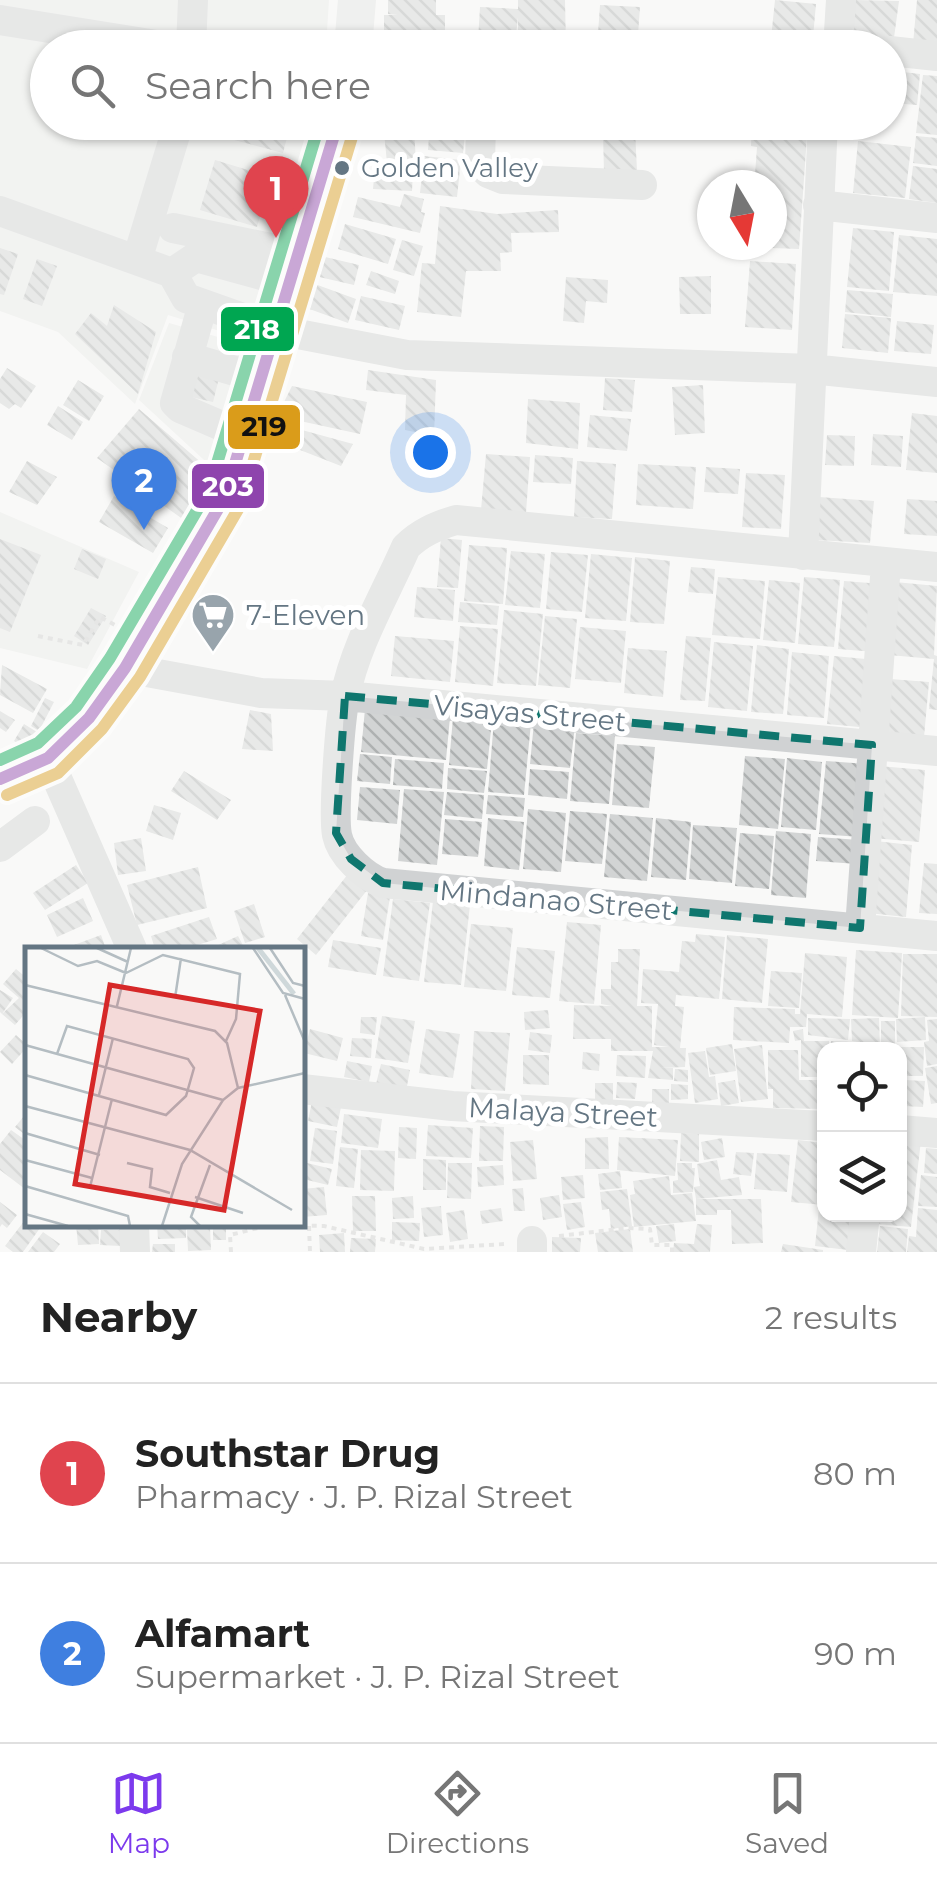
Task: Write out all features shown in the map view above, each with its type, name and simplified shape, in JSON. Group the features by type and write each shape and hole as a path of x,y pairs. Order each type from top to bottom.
{"main road":[{"path":"355,30 358,0"},
{"path":"0,779 48,758 89,718 125,668 225,497 230,430 245,374 277,330 333,140"}],"street":[{"path":"192,30 193,0"},
{"path":"839,30 841,0"},
{"path":"0,20 62,30"},
{"path":"907,53 937,56"},
{"path":"136,260 173,140"},
{"path":"481,140 480,165 503,179 642,185"},
{"path":"803,555 822,140"},
{"path":"818,205 937,218"},
{"path":"0,211 172,273 186,298 202,304 277,330 407,354 810,369 937,382"},
{"path":"172,228 296,269"},
{"path":"172,273 196,258 296,269"},
{"path":"202,304 175,403 230,430"},
{"path":"186,357 245,374"},
{"name":"Mindanao Street","path":"937,568 456,520 438,525 406,547 345,696 336,833 350,859 374,880 937,936"},
{"path":"860,928 886,563"},
{"name":"Visayas Street","path":"125,668 260,693 345,696 937,751"},
{"path":"48,758 131,947"},
{"path":"0,847 35,821"},
{"name":"Malaya Street","path":"305,1090 452,1106 817,1126"},
{"path":"907,1130 937,1132"},
{"path":"861,1252 863,1222"},
{"path":"134,1227 135,1252"}],"path":[{"path":"38,636 83,645 100,617 104,619"},
{"path":"305,1226 324,1226 424,1249 532,1246 627,1228 650,1229 652,1245 672,1244 672,1252"},
{"path":"309,1226 310,1252"},
{"path":"231,1252 230,1235 262,1227"}],"highlighted area":[{"path":"345,696 872,745 860,928 383,883 351,859 336,833"}],"shaded area":[{"name":"Golden Valley","path":"0,0 329,0 327,30 30,30 30,140 308,140 255,342 168,315 135,404 58,332 0,311"},
{"path":"169,323 253,347 216,471 139,400"},
{"path":"0,512 139,572 87,669 0,648"}],"building":[{"path":"388,0 436,0 436,15 445,15 445,30 384,30 384,15 398,15 388,14"},
{"path":"518,0 565,0 566,30 518,30 518,17 517,30 479,30 480,7 518,9"},
{"path":"775,0 816,4 814,30 772,30"},
{"path":"854,0 899,1 895,30 850,30"},
{"path":"917,0 937,0 937,46 913,44"},
{"path":"600,5 640,7 638,30 598,30"},
{"path":"907,72 920,74 917,105 907,104"},
{"path":"923,75 937,76 937,135 916,133"},
{"path":"916,136 937,138 937,166 913,163"},
{"path":"234,140 286,140 283,153"},
{"path":"385,140 415,140 416,161 387,163"},
{"path":"429,140 464,140 463,153 428,150"},
{"path":"603,140 635,140 637,171 604,173"},
{"path":"751,140 807,140 799,249 787,249 787,170 755,170 757,147 751,146"},
{"path":"858,141 911,147 905,198 853,193"},
{"path":"424,156 461,160 457,197 420,193"},
{"path":"215,160 271,177 257,227 200,210"},
{"path":"913,166 937,169 937,203 909,199"},
{"path":"375,168 413,171 412,191 373,189"},
{"path":"404,194 424,199 420,233 353,217 358,197 400,207"},
{"path":"440,206 497,214 558,210 559,232 511,233 512,252 500,253 501,271 466,271 461,317 417,312 422,263 435,264"},
{"path":"345,224 396,239 388,264 338,249"},
{"path":"853,228 894,232 889,291 847,287"},
{"path":"899,235 937,239 937,296 893,292"},
{"path":"402,240 423,246 414,276 393,270"},
{"path":"0,248 18,254 4,295 0,294"},
{"path":"321,256 359,265 354,285 315,276"},
{"path":"37,259 57,266 42,306 23,299"},
{"path":"750,261 796,264 792,330 745,327"},
{"path":"371,271 399,281 395,294 366,285"},
{"path":"711,276 711,314 680,314 679,277"},
{"path":"566,277 608,280 607,303 586,301 584,323 563,321"},
{"path":"312,283 356,299 348,323 304,307"},
{"path":"847,290 893,294 891,317 845,312"},
{"path":"361,296 405,306 399,330 355,320"},
{"path":"114,305 156,332 138,394 75,334 91,313 107,326"},
{"path":"845,314 891,318 888,353 842,348"},
{"path":"897,321 934,325 931,354 894,351"},
{"path":"7,368 36,386 21,408 15,404 9,409 0,403 0,379"},
{"path":"197,369 220,374 213,402 191,397"},
{"path":"368,370 436,380 434,436 405,430 406,395 366,390"},
{"path":"605,378 635,380 632,412 603,410"},
{"path":"78,380 104,396 89,421 63,405"},
{"path":"703,385 705,433 675,435 672,387"},
{"path":"292,386 367,402 360,434 277,416"},
{"path":"528,399 580,403 578,449 526,443"},
{"path":"58,406 83,422 72,440 47,425"},
{"path":"139,409 211,471 184,520 97,458"},
{"path":"912,413 937,416 937,473 906,470"},
{"path":"590,415 631,419 627,451 587,447"},
{"path":"280,424 353,444 341,466 272,439"},
{"path":"873,434 903,436 901,467 871,465"},
{"path":"827,435 855,436 854,466 825,465"},
{"path":"486,454 530,457 526,513 481,510"},
{"path":"535,455 573,458 571,484 533,482"},
{"path":"27,461 57,477 37,505 9,492"},
{"path":"577,461 616,464 612,519 574,517"},
{"path":"638,464 696,467 693,509 636,505"},
{"path":"706,467 740,469 738,494 704,492"},
{"path":"746,473 785,475 781,529 742,527"},
{"path":"114,496 168,528 153,553 99,522"},
{"path":"819,497 874,501 870,543 816,540"},
{"path":"907,499 937,501 937,536 904,534"},
{"path":"441,538 462,540 458,588 437,587"},
{"path":"0,539 41,555 10,632 0,628"},
{"path":"469,545 507,548 503,604 464,601"},
{"path":"82,549 106,559 98,579 74,569"},
{"path":"511,551 545,554 540,608 505,605"},
{"path":"551,552 588,555 582,612 546,609"},
{"path":"591,554 632,558 626,621 585,618"},
{"path":"635,557 670,561 664,624 630,622"},
{"path":"691,567 715,569 713,594 688,592"},
{"path":"718,577 765,581 760,639 712,635"},
{"path":"804,577 840,580 834,647 798,644"},
{"path":"769,580 800,583 795,643 763,640"},
{"path":"844,581 882,584 876,652 838,649"},
{"path":"895,582 937,586 937,710 929,709 934,659 889,655"},
{"path":"417,587 455,590 453,621 414,617"},
{"path":"460,602 499,606 497,625 458,622"},
{"path":"91,608 106,616 88,645 74,636"},
{"path":"504,610 543,614 536,686 497,683"},
{"path":"545,616 577,619 570,688 538,685"},
{"path":"460,626 498,629 493,686 455,682"},
{"path":"580,627 626,631 621,683 575,679"},
{"path":"395,636 454,641 450,682 391,676"},
{"path":"686,636 711,638 705,701 680,700"},
{"path":"714,642 753,646 747,711 708,707"},
{"path":"757,645 789,649 783,714 751,712"},
{"path":"628,648 667,651 663,697 624,693"},
{"path":"792,652 829,656 824,718 787,715"},
{"path":"834,656 876,660 870,728 827,724"},
{"path":"2,665 47,689 33,713 0,695"},
{"path":"890,679 929,682 924,737 885,733"},
{"path":"45,698 54,702 39,731 31,726"},
{"path":"365,709 450,717 446,760 361,752"},
{"path":"250,710 271,714 273,751 242,749"},
{"path":"0,711 15,720 6,732 0,728"},
{"path":"453,717 492,720 487,769 449,765"},
{"path":"494,720 531,723 524,795 488,792"},
{"path":"534,722 575,726 570,768 530,764"},
{"path":"24,724 45,737 35,754 14,741"},
{"path":"576,733 615,736 609,804 570,801"},
{"path":"617,744 655,747 649,808 612,805"},
{"path":"360,754 392,757 390,784 357,781"},
{"path":"745,756 785,759 778,829 739,825"},
{"path":"787,758 822,762 816,830 781,827"},
{"path":"395,759 444,763 442,789 393,785"},
{"path":"826,761 867,764 860,837 819,834"},
{"path":"879,766 925,770 919,842 872,838"},
{"path":"448,768 487,771 484,793 447,789"},
{"path":"530,769 569,772 567,799 528,795"},
{"path":"184,771 231,800 217,820 171,791"},
{"path":"360,787 400,790 397,824 357,820"},
{"path":"404,789 444,792 437,865 398,861"},
{"path":"447,792 484,795 482,819 444,815"},
{"path":"488,795 525,798 523,817 486,814"},
{"path":"154,805 181,813 173,840 146,831"},
{"path":"528,809 566,813 561,872 523,869"},
{"path":"570,811 607,814 602,864 565,861"},
{"path":"610,814 653,818 647,881 604,877"},
{"path":"488,818 524,822 519,870 484,866"},
{"path":"656,818 691,822 686,880 651,877"},
{"path":"445,819 482,822 478,857 442,854"},
{"path":"693,825 737,828 732,883 689,879"},
{"path":"776,831 811,834 806,898 771,895"},
{"path":"740,833 774,836 769,889 735,886"},
{"path":"818,837 859,840 857,864 816,861"},
{"path":"141,838 146,871 118,875 114,843"},
{"path":"875,841 912,845 906,917 868,913"},
{"path":"924,863 937,864 937,914 919,913"},
{"path":"76,865 88,883 45,910 33,893"},
{"path":"198,867 207,908 137,925 127,885"},
{"path":"348,874 368,889 316,955 297,939"},
{"path":"368,893 390,897 383,940 361,936"},
{"path":"83,898 93,921 57,937 47,915"},
{"path":"393,899 430,903 419,981 383,976"},
{"path":"433,901 470,905 461,985 424,982"},
{"path":"254,904 265,937 245,943 234,911"},
{"path":"209,917 217,939 191,947 154,947 151,936"},
{"path":"567,922 601,925 594,1004 559,1001"},
{"path":"471,924 513,928 506,991 464,987"},
{"path":"696,934 725,937 719,999 676,995 675,1006 684,1007 680,1048 686,1048 685,1067 660,1068 673,1068 673,1080 648,1078 653,1051 611,1051 611,1039 573,1039 574,1005 612,1006 601,1004 601,989 611,989 611,962 618,962 618,949 640,949 637,1006 652,1006 652,1047 669,1047 654,1045 658,1004 641,1003 643,969 679,972 682,941 695,942"},
{"path":"101,935 105,947 68,947"},
{"path":"727,935 768,939 762,1003 722,999"},
{"path":"238,936 244,947 216,947"},
{"path":"333,940 381,948 376,975 328,967"},
{"path":"517,947 555,951 550,998 512,995"},
{"path":"856,950 902,953 898,1018 852,1015"},
{"path":"805,953 847,957 842,1017 807,1014 806,1027 790,1027 789,1043 733,1040 734,1007 795,1009 795,1014 800,1014"},
{"path":"903,954 937,954 937,1017 901,1016"},
{"path":"16,969 25,976 25,1013 15,1025 2,1014 19,998 3,984"},
{"path":"771,971 802,973 799,1008 768,1006"},
{"path":"0,990 13,998 2,1014 0,1012"},
{"path":"548,1010 550,1028 525,1030 524,1012"},
{"path":"382,1016 415,1021 408,1063 375,1058"},
{"path":"361,1017 377,1017 375,1035 360,1033"},
{"path":"925,1017 926,1040 897,1042 896,1019"},
{"path":"808,1018 850,1019 848,1040 808,1035"},
{"path":"879,1018 880,1042 852,1042 859,1041 852,1041 851,1019"},
{"path":"937,1019 937,1064 927,1066 927,1020"},
{"path":"881,1021 895,1021 895,1042 881,1042"},
{"path":"310,1029 343,1038 337,1061 305,1053"},
{"path":"426,1029 460,1034 453,1078 419,1073"},
{"path":"803,1029 804,1041 829,1041 817,1042 817,1077 801,1077 801,1040 795,1041 793,1031"},
{"path":"474,1031 510,1033 505,1091 471,1089"},
{"path":"530,1032 552,1035 550,1053 528,1050"},
{"path":"16,1035 25,1043 25,1049 12,1064 0,1052"},
{"path":"352,1038 372,1039 371,1058 350,1056"},
{"path":"732,1044 736,1071 710,1075 706,1048"},
{"path":"762,1045 768,1099 741,1102 734,1049"},
{"path":"907,1047 924,1047 923,1076 907,1076"},
{"path":"768,1050 798,1050 799,1080 817,1080 817,1109 773,1108 773,1089 768,1089"},
{"path":"705,1051 709,1077 715,1076 718,1099 695,1103 688,1053"},
{"path":"583,1052 600,1054 599,1071 582,1069"},
{"path":"523,1055 549,1055 549,1085 523,1084"},
{"path":"617,1055 646,1056 645,1078 616,1076"},
{"path":"347,1061 372,1066 369,1082 344,1077"},
{"path":"381,1064 410,1070 406,1091 376,1084"},
{"path":"937,1066 937,1103 931,1104 925,1068"},
{"path":"675,1069 688,1070 688,1082 674,1081"},
{"path":"735,1080 739,1103 721,1106 718,1083"},
{"path":"907,1080 925,1081 923,1107 907,1106"},
{"path":"617,1082 637,1083 635,1099 616,1098"},
{"path":"595,1083 613,1083 613,1100 595,1100"},
{"path":"671,1084 688,1085 688,1099 671,1100"},
{"path":"652,1089 669,1089 669,1103 652,1103"},
{"path":"312,1101 341,1107 337,1127 308,1121"},
{"path":"344,1114 382,1119 378,1148 341,1143"},
{"path":"24,1116 25,1116 25,1135 15,1127"},
{"path":"428,1125 473,1128 471,1158 426,1156"},
{"path":"480,1126 504,1127 503,1161 479,1161"},
{"path":"399,1127 417,1128 416,1159 398,1158"},
{"path":"315,1128 337,1131 333,1164 310,1161"},
{"path":"11,1130 25,1140 25,1189 0,1170 0,1144"},
{"path":"681,1133 699,1134 699,1162 680,1161"},
{"path":"608,1137 609,1169 585,1169 585,1138"},
{"path":"619,1137 678,1140 675,1176 617,1170"},
{"path":"722,1138 725,1157 704,1160 701,1142"},
{"path":"907,1139 921,1140 911,1227 877,1224 907,1222"},
{"path":"533,1140 537,1179 513,1181 510,1142"},
{"path":"798,1140 817,1142 817,1204 791,1202"},
{"path":"340,1147 358,1149 354,1188 336,1186"},
{"path":"926,1148 937,1149 937,1174 924,1173"},
{"path":"361,1150 395,1151 394,1191 360,1190"},
{"path":"736,1152 754,1153 751,1176 733,1174"},
{"path":"757,1153 790,1155 787,1192 754,1189"},
{"path":"423,1159 446,1160 446,1190 423,1190"},
{"path":"717,1160 721,1180 739,1177 742,1195 696,1199 694,1187 700,1186 697,1164"},
{"path":"307,1163 332,1169 328,1185 305,1179"},
{"path":"448,1163 472,1163 471,1199 447,1198"},
{"path":"677,1163 692,1163 695,1168 693,1192 673,1193 673,1181 678,1180"},
{"path":"503,1165 504,1185 478,1187 477,1167"},
{"path":"620,1171 622,1188 600,1190 598,1174"},
{"path":"583,1175 585,1198 563,1200 561,1177"},
{"path":"921,1175 937,1177 937,1207 918,1206"},
{"path":"669,1176 671,1195 692,1193 696,1221 634,1227 630,1195 635,1194 633,1181"},
{"path":"324,1187 327,1215 305,1217 305,1189"},
{"path":"523,1188 525,1211 514,1211 512,1189"},
{"path":"627,1189 632,1226 611,1229 609,1209 602,1210 600,1192"},
{"path":"559,1195 562,1217 543,1220 540,1198"},
{"path":"352,1196 375,1196 376,1231 353,1231"},
{"path":"413,1196 414,1218 393,1219 392,1198"},
{"path":"696,1199 761,1199 763,1243 732,1244 731,1210 696,1215"},
{"path":"0,1202 17,1215 7,1228 2,1224 0,1227"},
{"path":"581,1202 585,1227 567,1230 563,1204"},
{"path":"441,1206 443,1235 424,1237 421,1208"},
{"path":"501,1208 503,1221 482,1224 480,1211"},
{"path":"918,1208 937,1210 937,1252 907,1252 909,1236 916,1237"},
{"path":"464,1210 468,1239 450,1242 446,1213"},
{"path":"25,1220 25,1227 40,1228 23,1252 13,1252 5,1246"},
{"path":"392,1222 420,1223 419,1241 392,1240"},
{"path":"818,1222 851,1222 848,1250 815,1246"},
{"path":"674,1224 676,1241 659,1243 656,1226"},
{"path":"697,1224 712,1225 710,1252 673,1252 674,1243 694,1244"},
{"path":"880,1226 908,1229 906,1252 877,1252"},
{"path":"76,1227 98,1227 99,1244 78,1245"},
{"path":"157,1227 186,1227 186,1238 158,1239"},
{"path":"213,1227 232,1227 226,1229 226,1240 213,1240"},
{"path":"210,1228 211,1250 188,1251 187,1230"},
{"path":"630,1229 633,1252 598,1252 595,1233"},
{"path":"101,1230 122,1230 121,1246 100,1245"},
{"path":"43,1232 60,1244 54,1252 28,1252"},
{"path":"344,1233 345,1252 320,1252 319,1235"},
{"path":"552,1237 581,1238 580,1252 552,1252"},
{"path":"351,1238 376,1239 375,1252 350,1252"},
{"path":"153,1244 175,1244 175,1252 152,1252"},
{"path":"783,1244 823,1250 823,1252 781,1252"}],"transit line":[{"name":"218","path":"0,760 38,743 76,707 110,658 209,490 315,140"},
{"name":"203","path":"0,779 48,758 89,718 125,668 225,497 333,140"},
{"name":"219","path":"7,795 58,773 102,729 140,677 240,506 351,140"}],"place":[{"name":"Golden Valley","path":"342,168"},
{"name":"Southstar Drug","path":"276,238"},
{"name":"Alfamart","path":"144,530"},
{"name":"7-Eleven","path":"213,653"}]}
